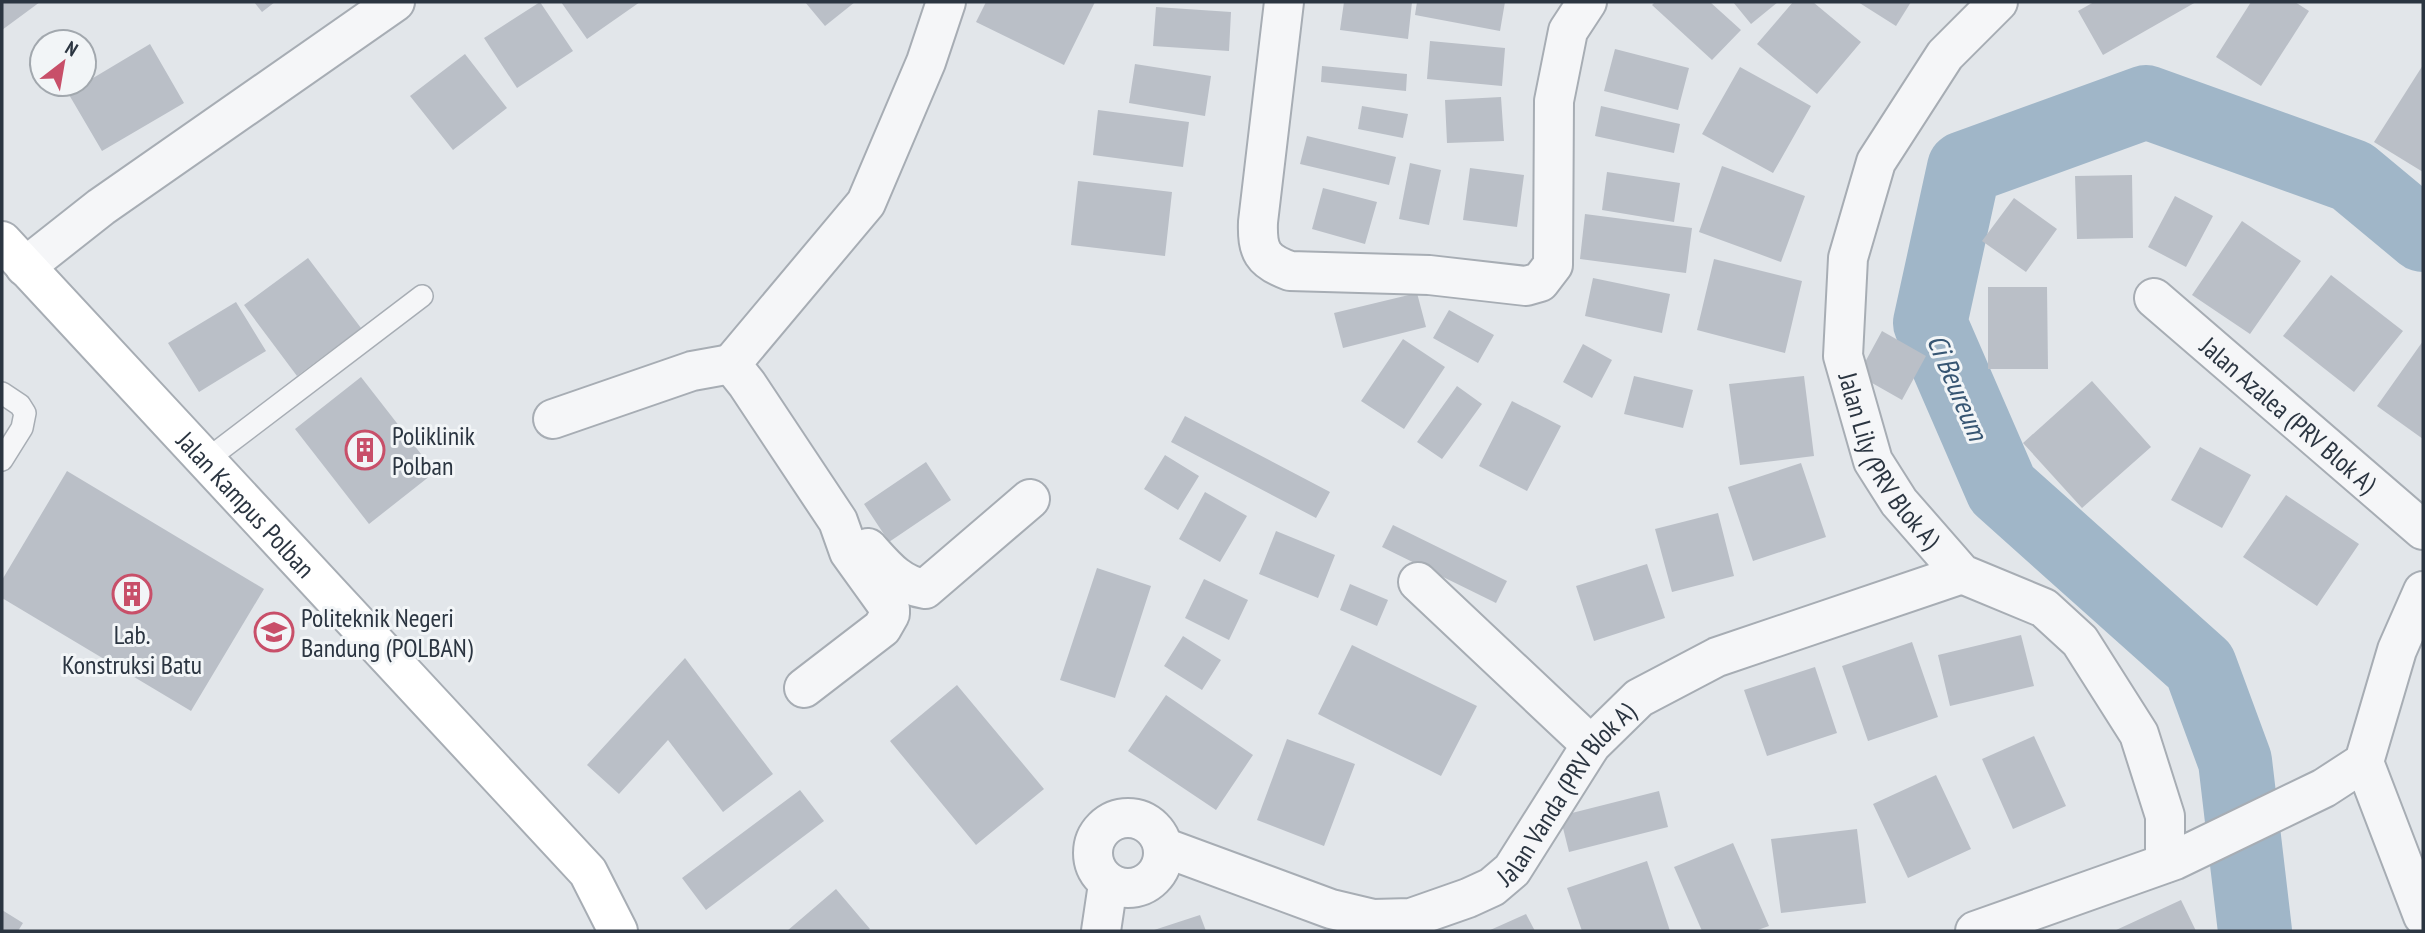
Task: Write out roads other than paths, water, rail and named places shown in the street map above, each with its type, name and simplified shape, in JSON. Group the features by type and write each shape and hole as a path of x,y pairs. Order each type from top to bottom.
{"street":[{"path":"13,254 101,207 395,2"},
{"path":"553,419 692,371 731,364 866,203 926,62 946,2"},
{"path":"1284,2 1258,222 1258,242 1265,258 1290,271 1429,275 1526,286 1540,282 1553,265 1554,101 1568,31 1587,2"},
{"name":"Jalan Lily (PRV Blok A)","path":"1998,2 1945,55 1876,162 1848,258 1843,356 1873,461 1899,502 1962,574 2044,608 2080,641 2139,734 2165,816 2170,861"},
{"name":"Jalan Kampus Polban","path":"13,254 588,872 618,931"},
{"name":"Jalan Azalea (PRV Blok A)","path":"2154,298 2423,530"},
{"path":"731,364 838,521 849,552 890,609 891,614 882,628 804,688"},
{"path":"838,521 862,542 891,575 913,588 925,589 1030,499"},
{"name":"Jalan Vanda (PRV Blok A)","path":"1163,847 1331,909 1373,919 1410,918 1492,887 1512,870 1591,745 1639,698 1717,657 1962,574"},
{"path":"1418,582 1591,745"},
{"path":"2423,591 2397,650 2364,762 2423,916"},
{"path":"1975,931 2170,861 2324,788 2364,762"},
{"path":"1130,817 1145,822 1157,832 1163,847 1162,864 1154,878 1140,887 1124,889 1108,884 1097,873 1092,858 1093,842 1101,829 1115,820 1130,817"},
{"path":"1101,931 1108,884"}],"lane":[{"path":"205,461 422,296"},
{"path":"2,393 20,405 25,413 22,428 2,460"}],"waterway":[{"name":"Ci Beureum","path":"2255,931 2235,761 2200,666 2002,489 1930,323 1964,168 2146,102 2352,176 2423,235"}],"place":[{"name":"Poliklinik Polban","path":"365,450"},
{"name":"Lab. Konstruksi Batu","path":"132,594"},
{"name":"Politeknik Negeri Bandung (POLBAN)","path":"274,632"}]}
